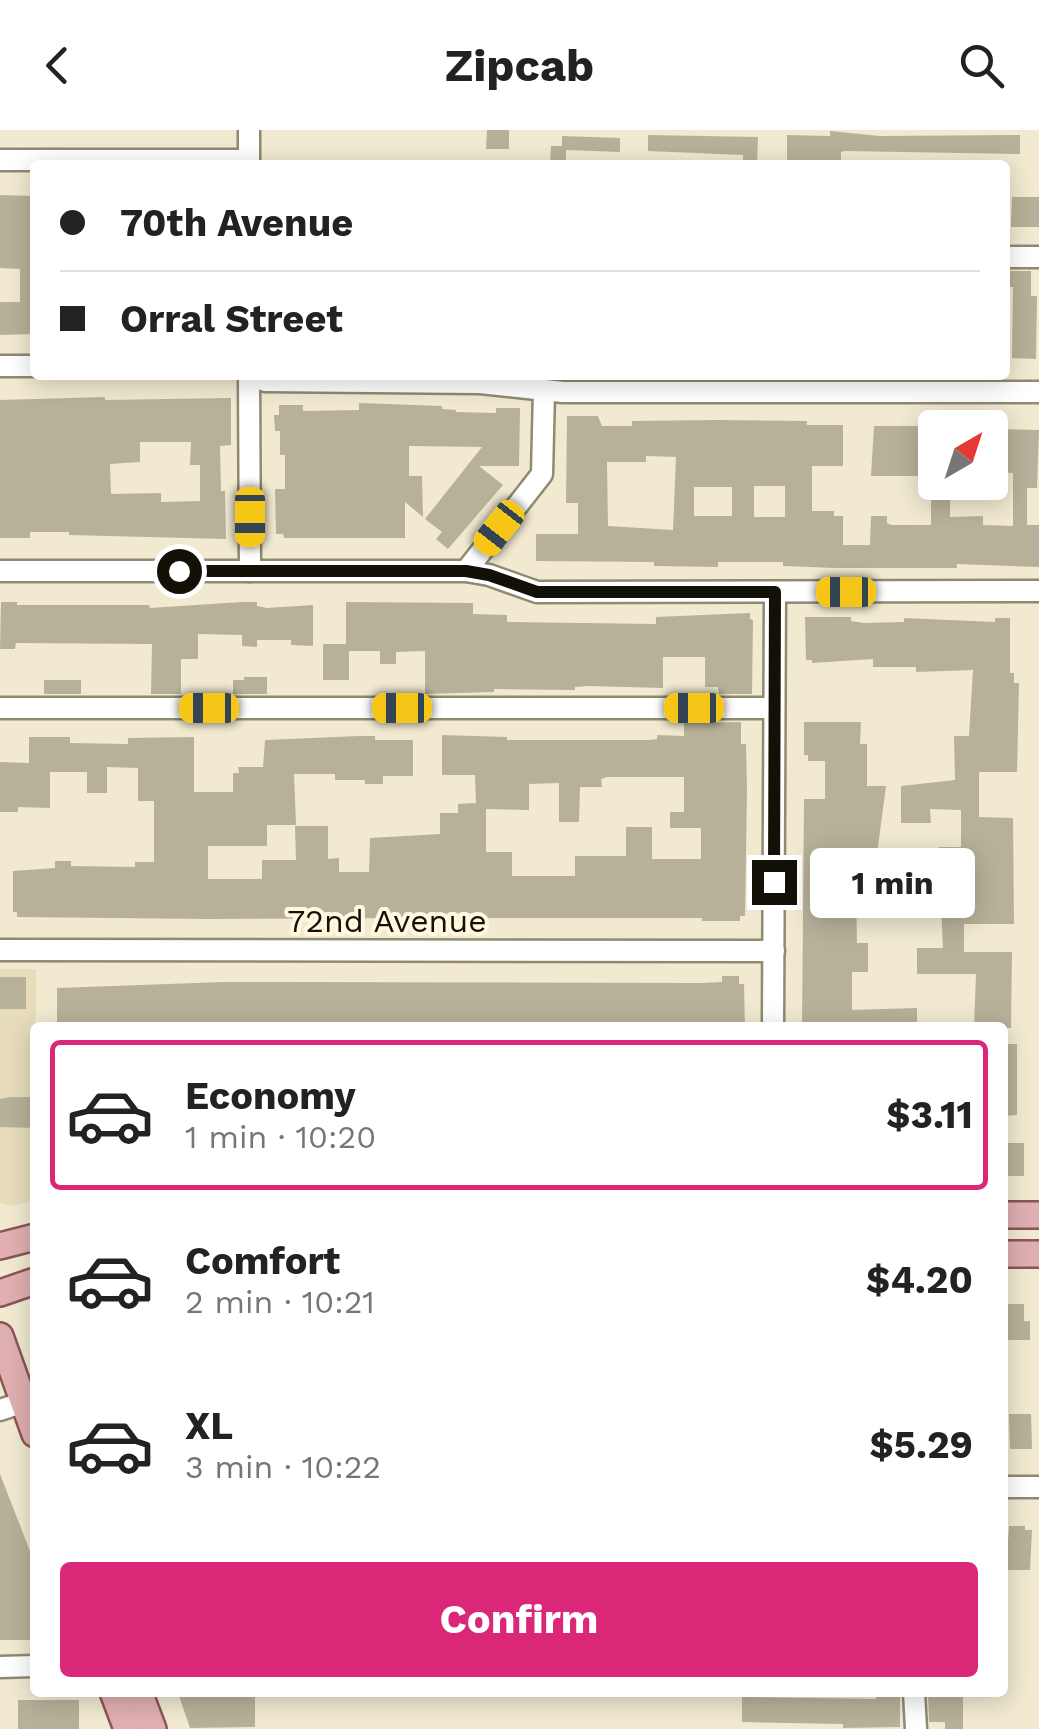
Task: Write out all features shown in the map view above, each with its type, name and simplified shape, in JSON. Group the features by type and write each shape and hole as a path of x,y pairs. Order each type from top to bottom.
{"main road":[{"path":"1008,1214 1039,1215"},
{"path":"0,1246 30,1238"},
{"path":"1008,1254 1039,1254"},
{"path":"0,1293 30,1283"},
{"path":"0,1336 12,1406 30,1428"},
{"path":"115,1697 126,1729"},
{"path":"140,1697 153,1729"}],"street":[{"path":"249,130 249,160"},
{"path":"0,160 30,160"},
{"path":"1010,257 1039,257"},
{"path":"0,366 30,366"},
{"path":"250,380 250,571"},
{"path":"262,380 480,383 544,390 1039,392"},
{"path":"466,571 542,474 544,390"},
{"path":"0,571 466,571 537,592 1039,592"},
{"path":"774,1022 775,592"},
{"path":"0,708 774,708"},
{"name":"72nd Avenue","path":"0,950 774,951"},
{"path":"1008,1487 1039,1487"},
{"path":"0,1667 30,1666"},
{"path":"914,1697 916,1729"}],"shaded area":[{"path":"0,969 36,969 36,1022 30,1022 30,1202 11,1206 0,1203"}],"building":[{"path":"487,130 509,130 509,149 486,149"},
{"path":"830,131 880,136 1020,135 1020,154 845,151 841,152 841,160 787,160 787,135 830,136"},
{"path":"648,135 758,137 757,160 743,160 743,155 648,151"},
{"path":"562,136 620,138 620,152 566,150 566,160 550,160 551,146 562,146"},
{"path":"0,195 30,196 30,334 0,335 0,302 20,302 20,269 0,268"},
{"path":"1012,197 1039,197 1039,227 1011,227"},
{"path":"1010,271 1031,271 1031,296 1037,296 1036,359 1012,358"},
{"path":"231,398 231,445 220,446 226,539 69,532 30,532 30,538 0,538 0,400","holes":["140,442 191,442 190,465 200,465 200,501 161,502 161,493 111,494 110,464 140,462"]},
{"path":"359,403 442,406 456,412 496,413 496,408 520,408 519,466 479,466 503,485 448,549 436,539 442,532 425,519 482,447 409,446 409,476 422,476 423,517 405,502 405,538 284,538 283,534 276,534 275,489 285,489 285,455 280,455 280,431 275,431 274,415 279,415 279,405 303,405 303,411 359,410"},
{"path":"567,416 598,416 602,426 632,426 632,421 807,421 807,425 843,425 843,466 812,466 812,511 834,511 834,516 843,516 843,545 870,545 871,516 887,516 891,525 931,525 931,500 950,500 950,517 983,516 983,525 1013,526 1008,429 1039,430 1037,488 1027,488 1027,525 1039,525 1039,567 957,564 957,568 835,568 783,566 783,562 718,562 718,567 536,561 536,534 578,534 578,503 566,503","holes":["646,456 676,457 673,530 608,526 607,462 646,462","754,486 785,486 785,517 754,517","694,487 732,487 732,516 694,516"]},
{"path":"874,426 918,426 918,476 871,476"},
{"path":"1,602 150,608 242,602 257,602 257,606 267,608 313,605 313,646 291,645 291,640 257,640 257,647 242,646 242,635 198,634 198,659 181,659 181,694 151,694 152,644 16,643 15,649 0,649"},
{"path":"346,602 473,603 473,614 507,615 507,622 656,624 656,617 750,613 752,694 719,694 718,687 705,687 705,657 663,657 663,688 589,686 575,690 494,689 425,694 425,651 396,652 396,664 380,664 380,651 349,651 349,680 323,680 323,644 346,644"},
{"path":"805,617 851,617 851,621 864,623 904,622 904,618 995,622 995,618 1010,618 1010,673 1014,673 1014,683 1019,683 1017,772 979,772 979,817 1013,818 1014,924 964,924 964,952 1012,952 1011,1028 1008,1022 974,1022 976,974 917,974 917,948 943,948 941,907 968,907 967,871 966,863 939,863 939,847 961,847 961,810 930,809 931,823 901,823 901,786 955,780 954,736 969,736 973,670 916,672 916,667 873,667 873,659 812,663 806,660"},
{"path":"267,677 267,694 233,694 233,680"},
{"path":"44,680 81,680 81,694 44,694"},
{"path":"741,722 741,744 746,744 747,790 745,916 740,916 740,921 480,918 480,913 425,914 425,918 17,917 17,912 13,912 13,871 55,868 55,861 71,861 71,866 135,867 135,862 154,862 154,801 138,801 138,768 107,767 107,793 87,793 87,772 50,772 50,808 18,807 18,812 0,812 0,762 29,763 29,737 70,737 70,743 128,744 128,738 194,737 194,792 233,792 233,773 239,773 238,767 263,767 265,740 375,736 375,740 413,740 413,776 383,776 383,784 365,784 365,780 335,780 335,774 294,774 296,825 267,825 267,846 208,846 208,879 262,879 262,860 296,860 295,826 328,826 328,859 339,858 339,872 369,872 370,838 440,834 440,813 458,813 458,804 476,803 475,775 442,775 442,735 507,740 648,740 657,739 657,735 684,736 684,723","holes":["607,777 684,777 684,812 670,812 670,828 701,828 701,859 652,859 652,827 626,827 626,856 575,856 575,876 512,876 512,852 486,852 486,809 529,810 529,784 559,783 559,822 579,822 580,787 602,787 601,779"]},
{"path":"804,722 861,722 860,744 867,744 867,786 886,786 874,877 864,876 864,895 856,895 857,943 868,943 868,972 852,972 852,1010 917,1008 917,1022 802,1022 804,799 825,799 825,761 808,761 808,755 804,755"},
{"path":"901,877 917,877 917,896 901,896"},
{"path":"722,976 739,976 739,984 744,984 745,1022 57,1022 57,988 224,982 722,982"},
{"path":"0,977 26,977 26,1009 0,1009"},
{"path":"1008,1044 1017,1044 1017,1115 1008,1116"},
{"path":"30,1097 30,1128 0,1127 0,1099"},
{"path":"1008,1143 1024,1143 1024,1176 1008,1176"},
{"path":"1008,1304 1024,1304 1024,1321 1030,1321 1030,1340 1008,1340"},
{"path":"1009,1414 1031,1414 1032,1449 1010,1449"},
{"path":"0,1474 30,1551 30,1640 0,1640"},
{"path":"1009,1526 1032,1530 1030,1570 1008,1570"},
{"path":"179,1697 255,1697 255,1727 190,1728"},
{"path":"742,1697 900,1697 900,1727 742,1722"},
{"path":"928,1697 963,1697 963,1729 945,1729 945,1722 929,1722"},
{"path":"18,1700 79,1700 79,1729 18,1729"}],"route":[{"path":"179,571 466,571 537,592 775,592 774,882"}]}
